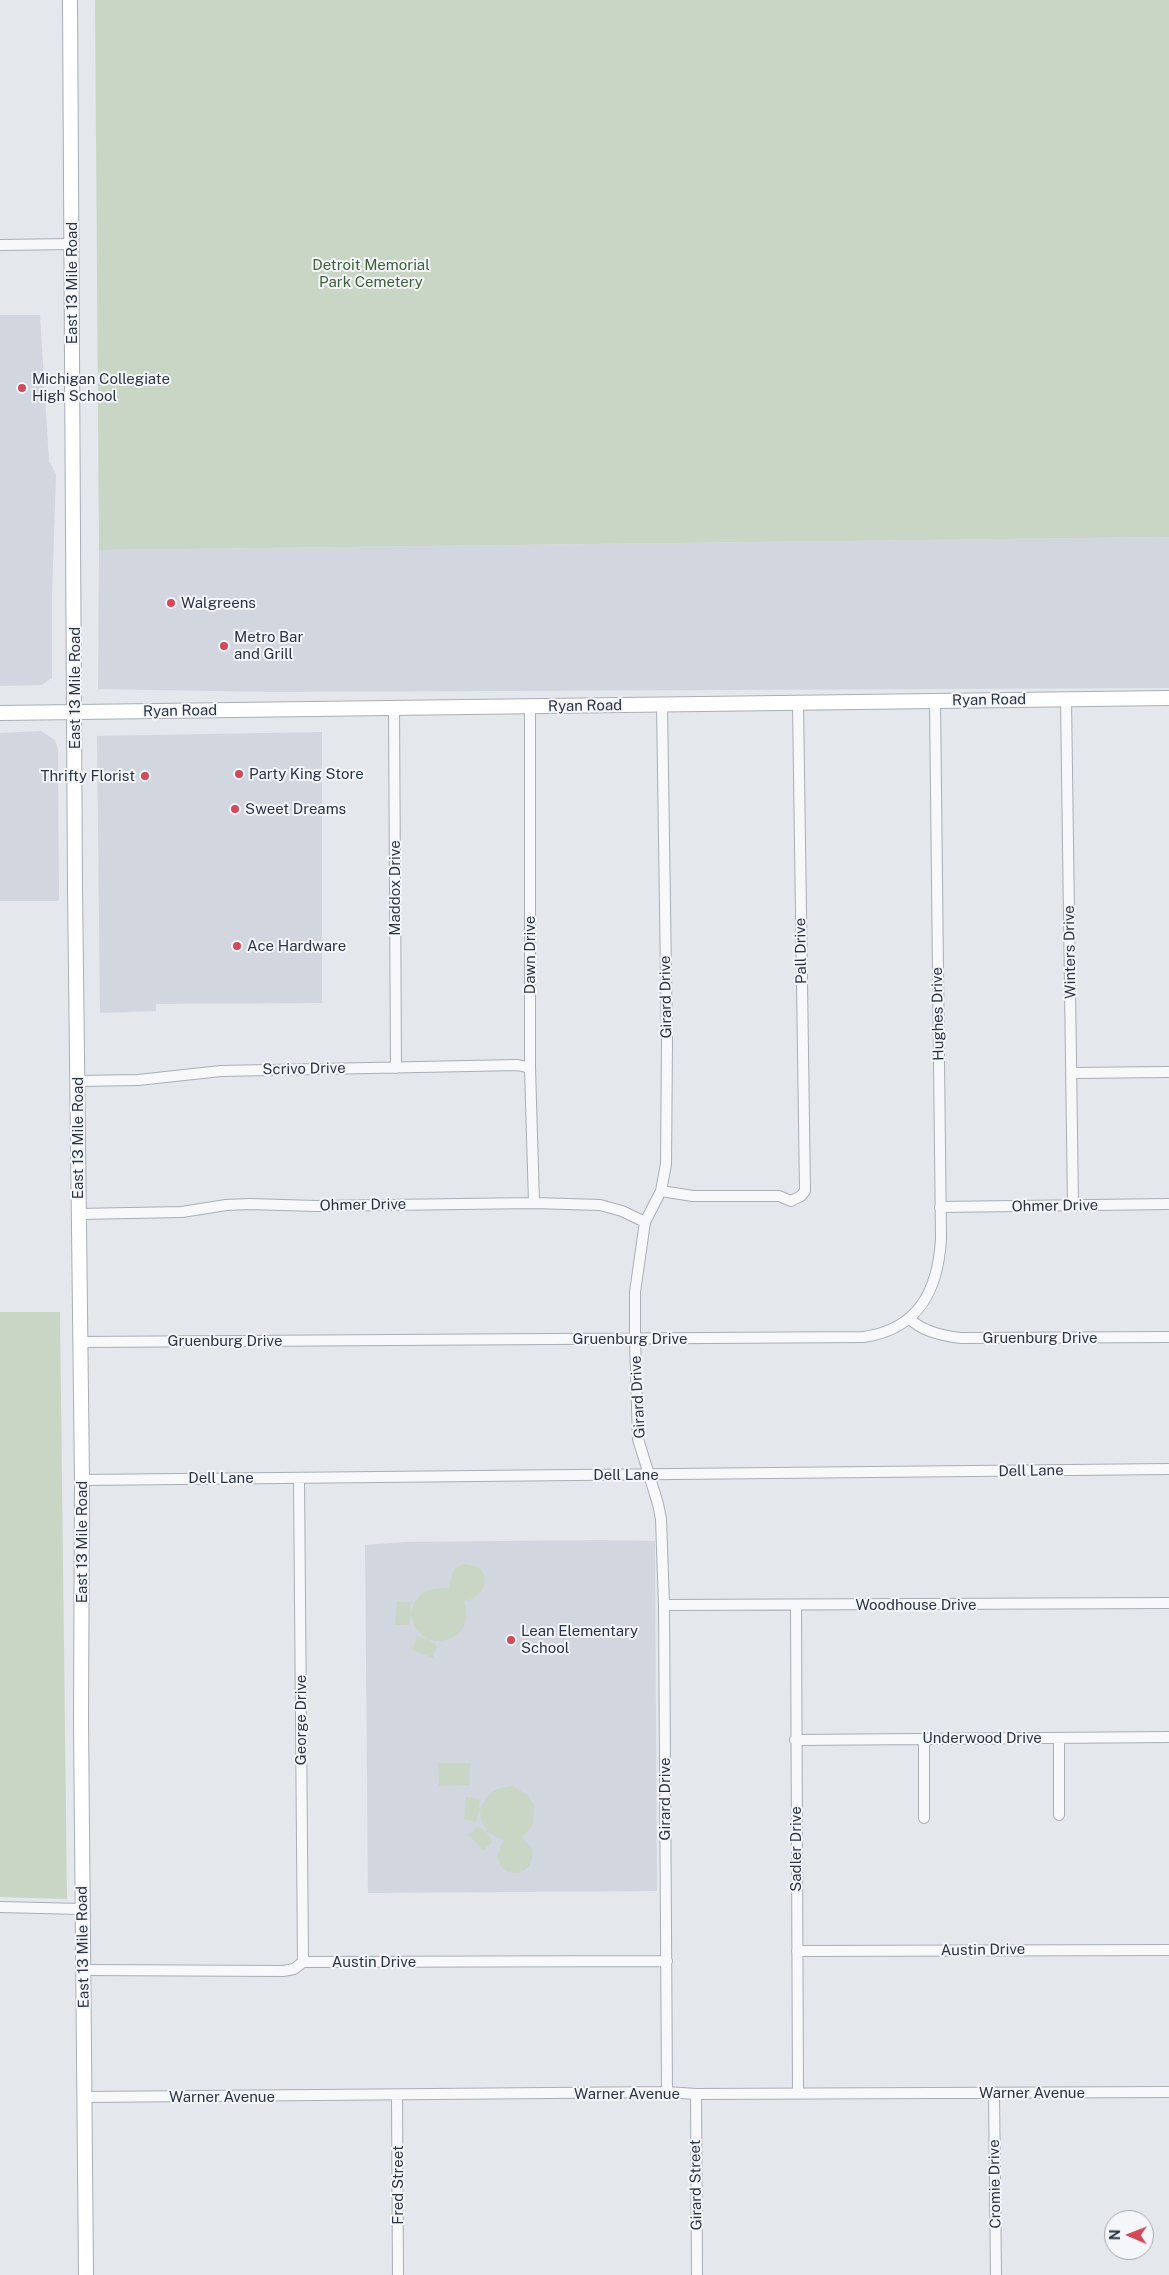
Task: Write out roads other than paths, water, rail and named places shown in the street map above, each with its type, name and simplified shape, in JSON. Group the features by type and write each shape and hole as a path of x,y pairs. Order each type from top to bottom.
{"main road":[{"name":"East 13 Mile Road","path":"70,0 78,1214 82,1480 82,1909 86,2275"},
{"name":"Ryan Road","path":"0,713 1169,698"}],"street":[{"path":"0,245 72,244"},
{"name":"Winters Drive","path":"1066,699 1073,1205"},
{"name":"Hughes Drive","path":"910,1319 924,1302 934,1284 940,1263 936,701"},
{"name":"Girard Drive","path":"662,704 667,1042 666,1164 661,1191 645,1222 636,1292 635,1339 638,1439 660,1519 664,1605 667,2092"},
{"name":"Pall Drive","path":"661,1191 693,1196 779,1196 791,1201 801,1196 805,1191 798,704"},
{"name":"Dawn Drive","path":"530,707 530,1068 534,1202"},
{"name":"Maddox Drive","path":"394,708 396,1068"},
{"name":"Scrivo Drive","path":"78,1081 138,1080 221,1071 518,1065 530,1068"},
{"path":"1072,1073 1169,1072"},
{"name":"Ohmer Drive","path":"78,1214 182,1212 242,1204 316,1206 534,1202 600,1205 622,1211 645,1222"},
{"name":"Ohmer Drive","path":"940,1207 1169,1204"},
{"name":"Gruenburg Drive","path":"81,1342 864,1337 896,1329 910,1319 915,1324 932,1333 961,1338 1169,1337"},
{"name":"Dell Lane","path":"82,1480 1169,1469"},
{"name":"George Drive","path":"300,1478 303,1962"},
{"name":"Woodhouse Drive","path":"664,1605 796,1606 1169,1603"},
{"name":"Sadler Drive","path":"796,1606 795,1740 798,2092"},
{"name":"Underwood Drive","path":"795,1740 1169,1737"},
{"path":"1059,1738 1059,1815"},
{"path":"924,1739 924,1818"},
{"path":"0,1907 82,1909"},
{"name":"Austin Drive","path":"797,1951 1169,1950"},
{"name":"Austin Drive","path":"83,1970 284,1970 294,1968 303,1962 666,1961"},
{"name":"Warner Avenue","path":"84,2097 397,2096 667,2092 696,2094 798,2092 1169,2092"},
{"name":"Cromie Drive","path":"994,2093 996,2275"},
{"name":"Girard Street","path":"696,2094 697,2275"},
{"name":"Fred Street","path":"397,2096 398,2275"}],"place":[{"name":"Michigan Collegiate High School","path":"22,388"},
{"name":"Walgreens","path":"171,603"},
{"name":"Metro Bar and Grill","path":"224,646"},
{"name":"Party King Store","path":"239,774"},
{"name":"Thrifty Florist","path":"145,776"},
{"name":"Sweet Dreams","path":"235,809"},
{"name":"Ace Hardware","path":"237,946"},
{"name":"Lean Elementary School","path":"511,1640"}],"park label":[{"name":"Detroit Memorial Park Cemetery","path":"371,274"}]}
